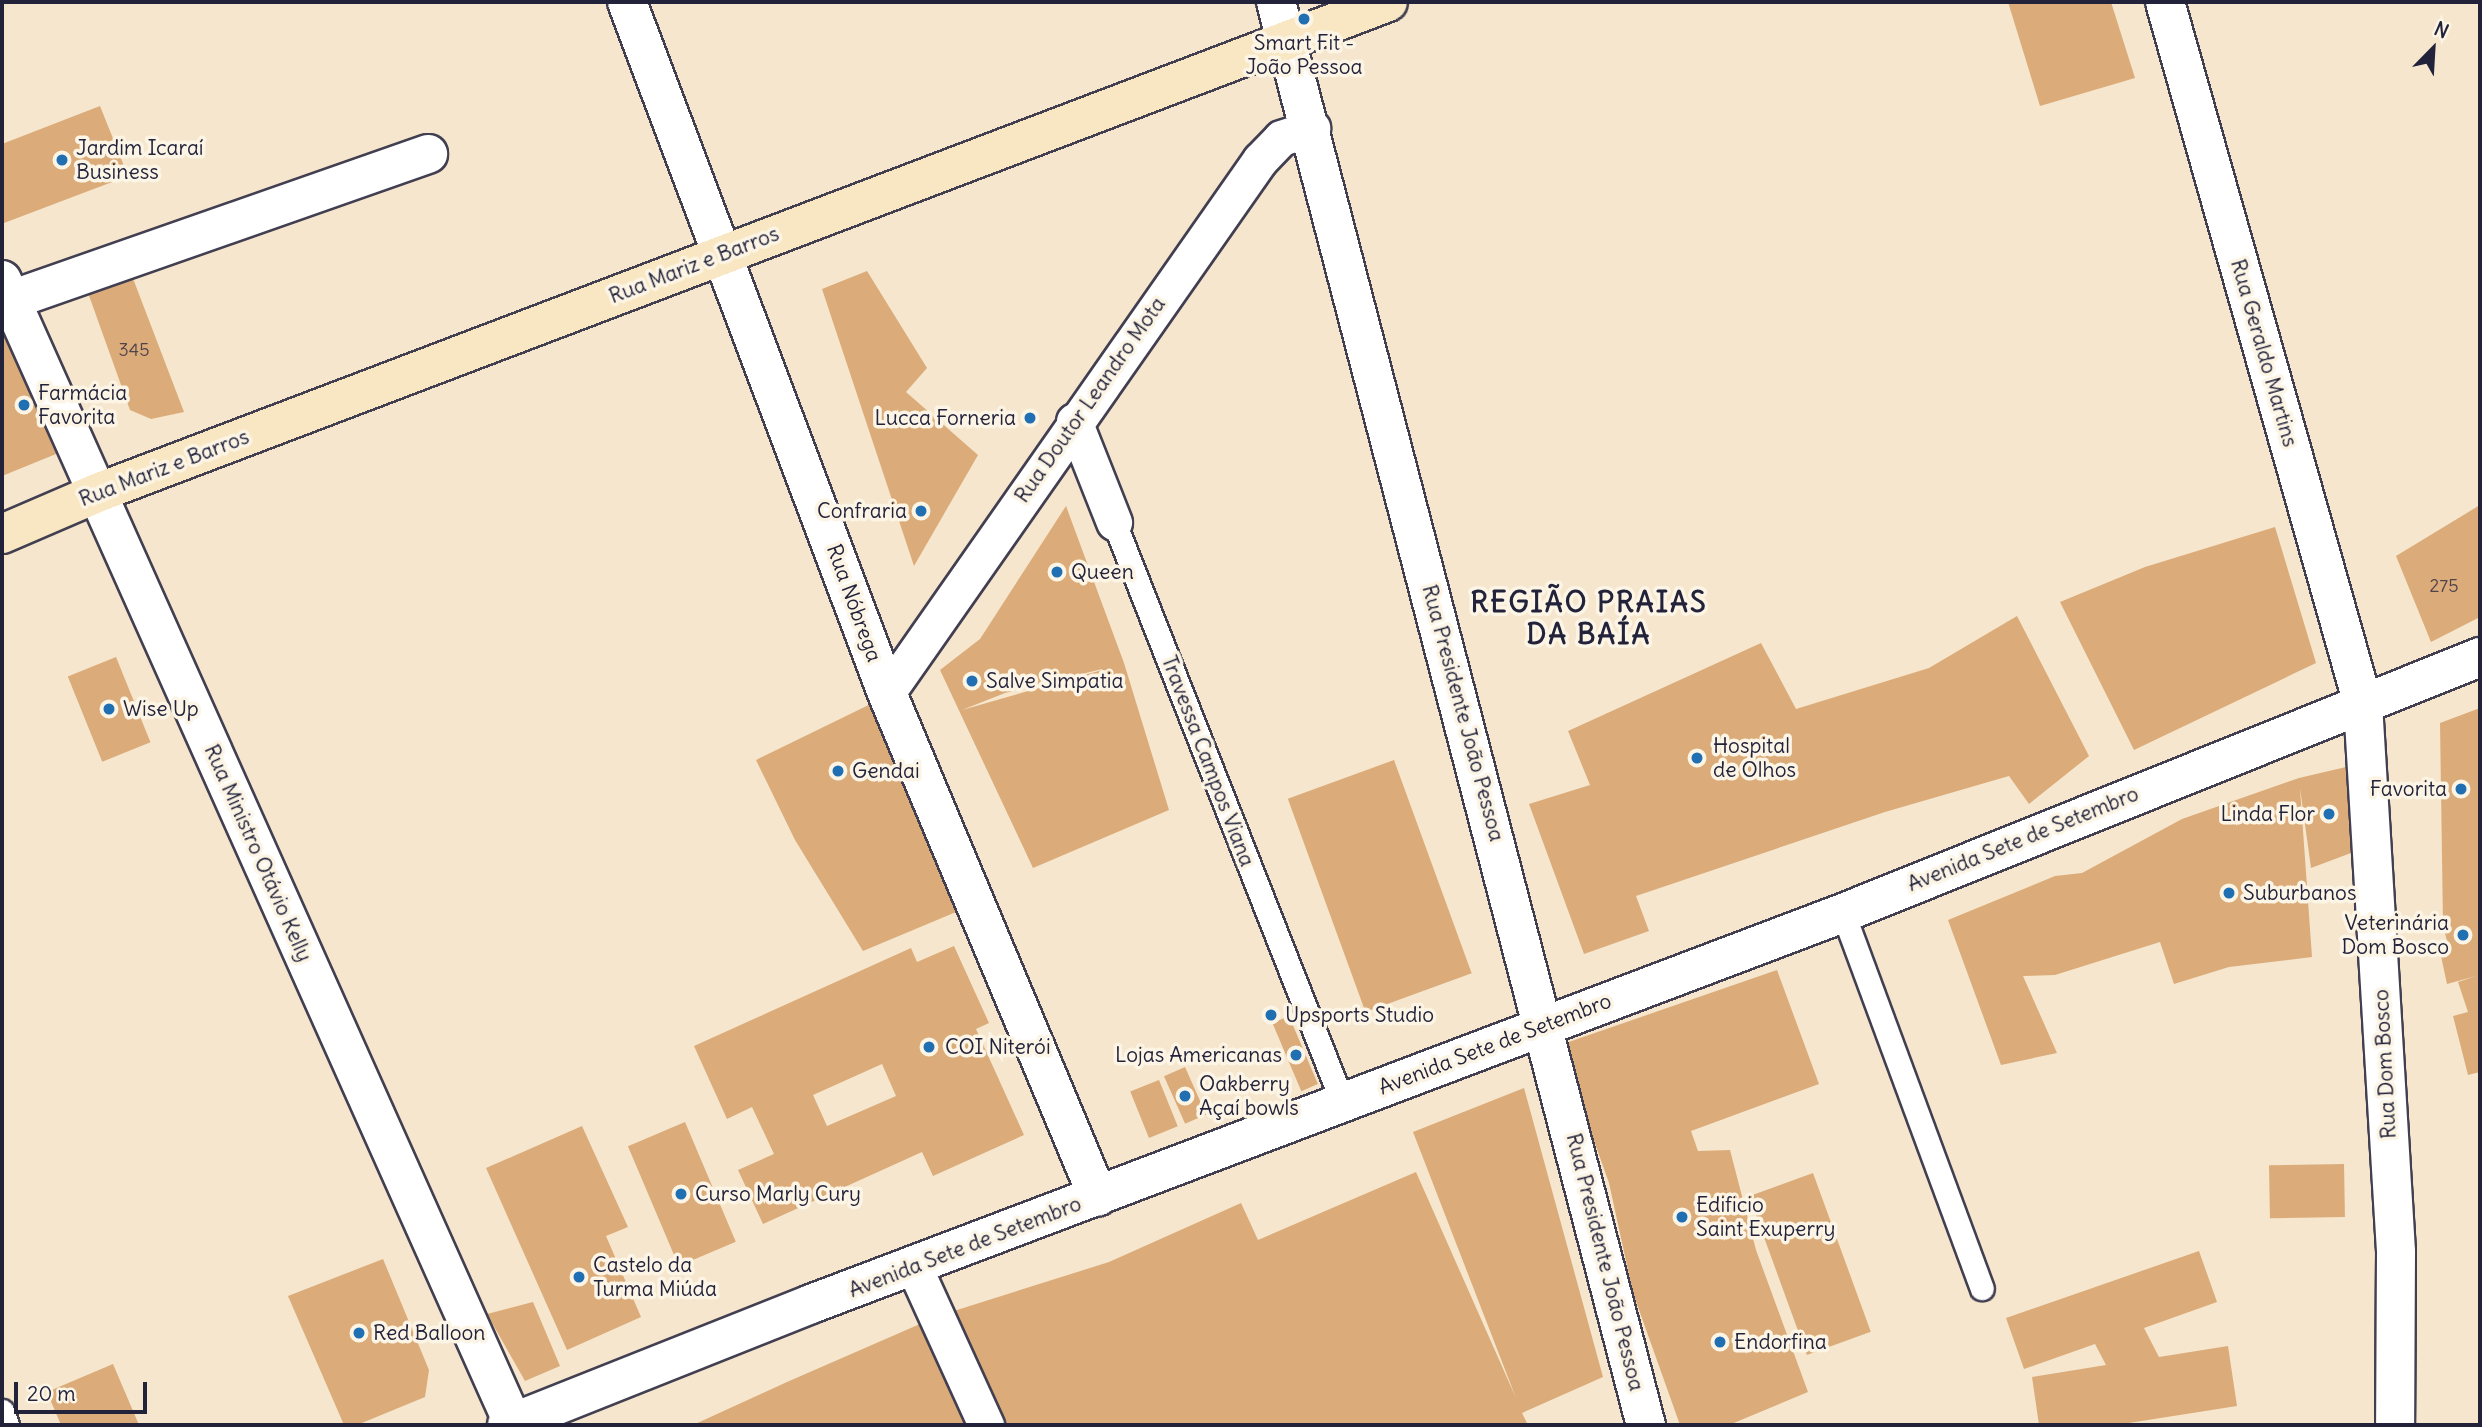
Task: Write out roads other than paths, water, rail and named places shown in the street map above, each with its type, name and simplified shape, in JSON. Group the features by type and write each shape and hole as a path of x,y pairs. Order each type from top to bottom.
{"main road":[{"name":"Rua Mariz e Barros","path":"2,534 97,493 1286,39 1337,13 1388,2"}],"street":[{"name":"Rua Nóbrega","path":"627,2 724,253 887,693 1098,1197"},
{"name":"Rua Presidente João Pessoa","path":"1276,2 1312,128 1646,1425"},
{"name":"Rua Geraldo Martins","path":"2165,2 2363,704"},
{"name":"Rua Doutor Leandro Mota","path":"887,693 1074,421 1260,160 1281,138 1312,128"},
{"path":"6,290 428,154"},
{"name":"Rua Ministro Otávio Kelly","path":"6,290 512,1424"},
{"name":"Travessa Campos Viana","path":"1074,421 1114,522"},
{"name":"Avenida Sete de Setembro","path":"512,1424 1342,1101 1843,913 2480,657"},
{"name":"Rua Dom Bosco","path":"2363,704 2396,1252 2395,1425"},
{"path":"914,1267 986,1425"}],"lane":[{"name":"Travessa Campos Viana","path":"1114,522 1342,1101"},
{"path":"1843,913 1982,1288"},
{"path":"2,1411 7,1425"}],"place":[{"name":"Smart Fit - João Pessoa","path":"1304,19"},
{"name":"Jardim Icaraí Business","path":"62,160"},
{"name":"Farmácia Favorita","path":"24,405"},
{"name":"Lucca Forneria","path":"1030,418"},
{"name":"Confraria","path":"921,511"},
{"name":"Queen","path":"1057,572"},
{"name":"Salve Simpatia","path":"972,681"},
{"name":"Wise Up","path":"109,709"},
{"name":"Hospital de Olhos","path":"1697,758"},
{"name":"Gendai","path":"838,771"},
{"name":"Favorita","path":"2461,789"},
{"name":"Linda Flor","path":"2329,814"},
{"name":"Suburbanos","path":"2229,893"},
{"name":"Veterinária Dom Bosco","path":"2463,935"},
{"name":"Upsports Studio","path":"1271,1015"},
{"name":"COI Niterói","path":"929,1047"},
{"name":"Lojas Americanas","path":"1296,1055"},
{"name":"Oakberry Açaí bowls","path":"1185,1096"},
{"name":"Curso Marly Cury","path":"681,1194"},
{"name":"Edificio Saint Exuperry","path":"1682,1217"},
{"name":"Castelo da Turma Miúda","path":"579,1277"},
{"name":"Red Balloon","path":"359,1333"},
{"name":"Endorfina","path":"1720,1342"}],"district":[{"name":"REGIÃO PRAIAS DA BAÍA","path":"1589,618"}]}
